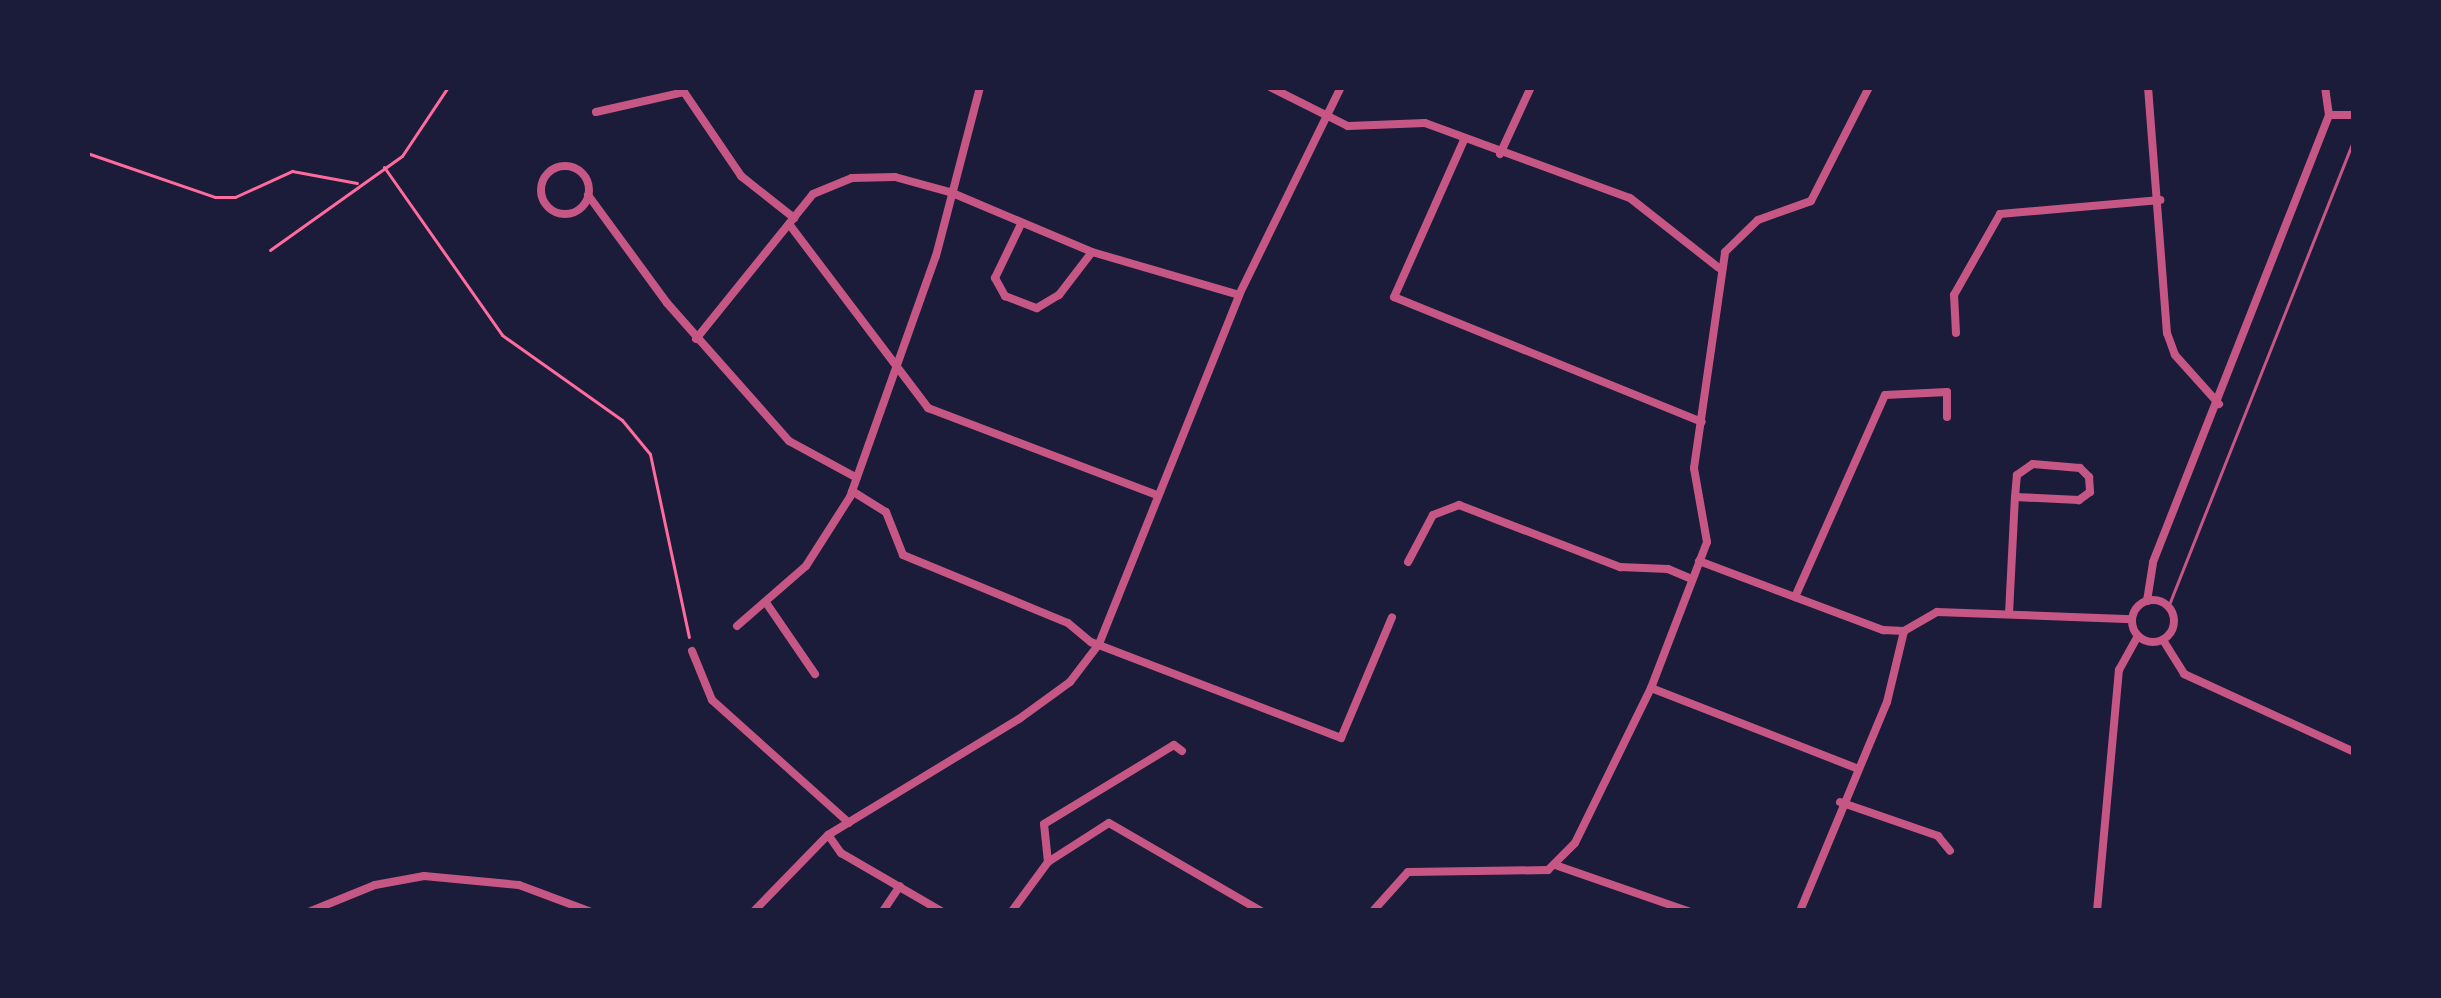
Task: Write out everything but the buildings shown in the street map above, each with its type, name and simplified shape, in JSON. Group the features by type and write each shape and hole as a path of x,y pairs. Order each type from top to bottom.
{"street":[{"path":"737,626 767,604 831,534 852,491 896,368 980,87"},
{"path":"1270,87 1325,116 1366,127 1425,124 1630,198 1719,268"},
{"path":"754,911 829,835 1019,719 1070,682 1099,644 1154,494 1239,295 1341,87"},
{"path":"1500,154 1531,87"},
{"path":"1558,866 1651,688 1709,526 1695,480 1719,268 1746,227 1811,201 1869,87"},
{"path":"2149,87 2168,333 2175,355 2219,404"},
{"path":"2132,619 2147,601 2153,562 2329,115 2325,87"},
{"path":"596,112 684,92 742,176 792,221 928,409 1154,494"},
{"path":"2329,115 2354,115"},
{"path":"1464,140 1394,297 1702,422"},
{"path":"588,195 565,214 544,203 541,187 554,169 569,166 582,173 588,195 696,340 789,440 856,478"},
{"path":"696,340 813,194 852,178 895,177 950,192 1092,252 1239,295"},
{"path":"1956,333 1954,296 2000,214 2160,200"},
{"path":"1021,224 995,278 1005,296 1036,308 1060,296 1092,252"},
{"path":"1795,597 1885,395 1947,392 1947,417"},
{"path":"2009,614 2015,496 2017,475 2033,464 2080,468 2089,477 2090,492 2079,500 2015,496"},
{"path":"852,491 886,512 903,555 1099,644 1341,738 1392,617"},
{"path":"1408,562 1433,515 1460,505 1620,567 1668,569 1691,579"},
{"path":"1699,561 1904,631"},
{"path":"2147,601 2168,607 2174,621 2163,640"},
{"path":"767,604 814,674"},
{"path":"1800,911 1840,802 1887,702 1904,631 1937,612 2132,619"},
{"path":"2098,911 2119,670 2138,636 2132,619"},
{"path":"2138,636 2163,640 2184,674 2354,752"},
{"path":"692,651 712,700 849,823"},
{"path":"1651,688 1856,768"},
{"path":"1048,862 1044,824 1174,746 1182,752"},
{"path":"1840,802 1938,836 1950,851"},
{"path":"1012,911 1048,862 1109,823 1262,911"},
{"path":"829,835 841,853 941,911"},
{"path":"1373,911 1408,872 1558,866 1688,911"},
{"path":"311,911 424,877 519,885 589,911"},
{"path":"884,911 900,886"}],"lane":[{"path":"2168,607 2354,139"}],"path":[{"path":"270,250 356,183 402,156 448,87"},
{"path":"87,153 214,197 235,197 292,171 356,183"},
{"path":"384,167 502,335 622,420 650,454 692,651"}]}
